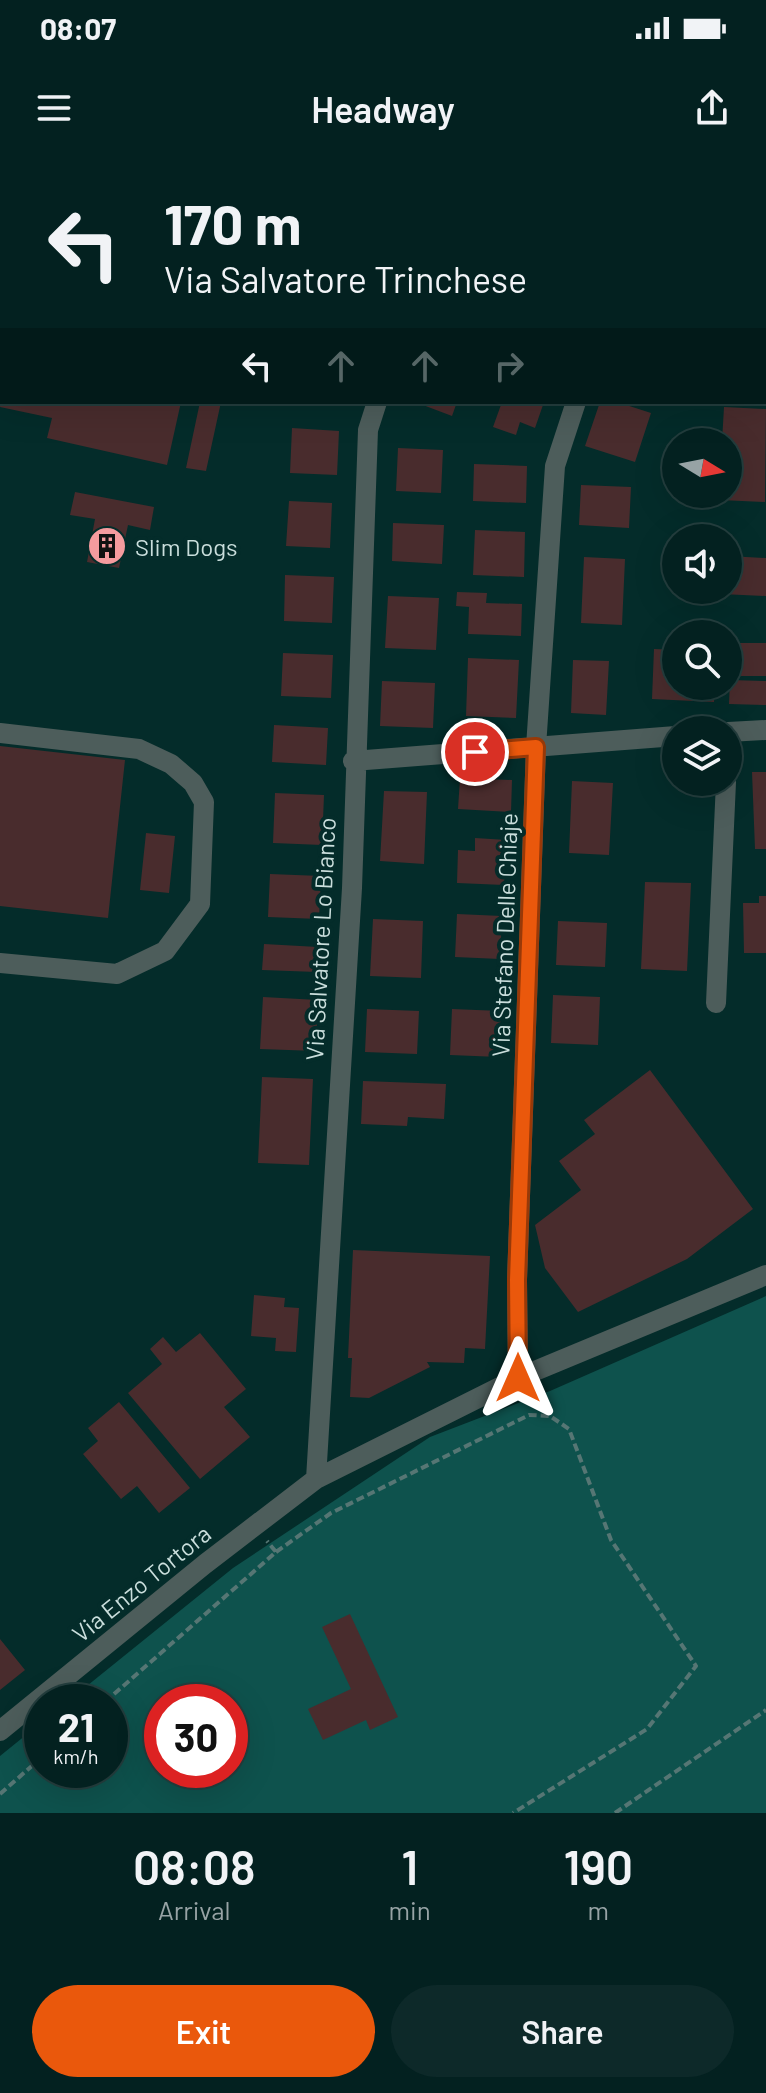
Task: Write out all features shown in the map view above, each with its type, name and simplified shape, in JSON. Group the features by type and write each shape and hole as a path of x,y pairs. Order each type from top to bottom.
{"street":[{"name":"Via Salvatore Lo Bianco","path":"316,1479 352,888 353,761 368,430 376,404"},
{"name":"Via Stefano Delle Chiaje","path":"518,1378 517,1280 536,747 555,466 575,404"},
{"path":"742,731 766,730"},
{"path":"0,733 139,749 171,764 193,783 204,802 200,904 165,951 117,974 0,963"},
{"path":"353,761 662,737"},
{"path":"716,1003 725,796"},
{"name":"Via Enzo Tortora","path":"0,1731 316,1479 518,1378 766,1275"}],"path":[{"path":"126,1684 276,1552 331,1513 529,1415 550,1416 569,1429 611,1540 696,1666 647,1729 513,1813"},
{"path":"256,1526 276,1552"},
{"path":"615,1813 766,1710"},
{"path":"0,1794 24,1773"}],"green space":[{"path":"766,1296 766,1813 0,1813 0,1756 24,1737 24,1788 128,1788 128,1684 89,1684 233,1568 430,1437 550,1391"}],"building":[{"path":"1,404 181,404 167,465 47,438 52,418 0,407"},
{"path":"200,404 221,404 206,471 186,468"},
{"path":"420,404 456,404 452,416"},
{"path":"501,404 543,404 535,428 520,422 516,435 493,427"},
{"path":"599,404 623,404 651,413 635,462 585,446"},
{"path":"724,407 766,409 765,502 742,501 742,428 723,428"},
{"path":"292,428 339,431 337,475 290,473"},
{"path":"398,448 443,450 441,493 396,491"},
{"path":"474,464 527,466 526,503 473,501"},
{"path":"581,485 631,487 629,528 579,525"},
{"name":"Slim Dogs","path":"75,492 154,507 150,530 128,525 119,568 87,562 95,519 70,515"},
{"path":"289,501 332,503 330,548 286,546"},
{"path":"393,523 444,525 442,564 392,561"},
{"path":"475,530 525,532 524,577 473,575"},
{"path":"584,557 625,559 622,625 581,623"},
{"path":"742,557 766,558 766,596 742,595"},
{"path":"285,575 334,577 332,623 284,621"},
{"path":"457,592 487,593 486,603 522,604 521,636 468,634 469,607 456,606"},
{"path":"388,596 439,598 436,650 385,648"},
{"path":"742,643 766,643 766,676 742,676"},
{"path":"654,649 662,649 662,699 652,699"},
{"path":"283,653 333,655 331,698 281,696"},
{"path":"468,658 519,660 516,718 466,716"},
{"path":"573,660 609,661 606,715 571,713"},
{"path":"742,680 766,681 766,705 729,704 729,700 742,700"},
{"path":"382,681 435,683 433,728 380,726"},
{"path":"673,700 714,700 714,702"},
{"path":"274,725 328,728 326,765 272,762"},
{"path":"0,746 125,760 108,918 0,906"},
{"path":"752,772 766,772 766,849 755,849"},
{"path":"460,778 512,780 511,812 458,809"},
{"path":"572,781 613,783 609,855 569,853"},
{"path":"384,791 427,792 424,864 380,861"},
{"path":"275,793 324,795 322,845 273,843"},
{"path":"146,833 175,836 169,893 140,890"},
{"path":"475,838 507,840 504,885 457,883 458,850 475,851"},
{"path":"270,874 321,876 319,919 268,917"},
{"path":"645,882 691,883 687,971 641,969"},
{"path":"759,896 766,896 766,953 744,953 743,903 759,903"},
{"path":"457,914 502,916 500,959 455,957"},
{"path":"373,919 423,921 421,978 370,976"},
{"path":"558,921 607,923 605,967 556,965"},
{"path":"264,944 318,947 317,972 262,970"},
{"path":"553,995 600,997 598,1045 551,1043"},
{"path":"263,997 318,1000 316,1051 260,1049"},
{"path":"367,1009 419,1011 417,1054 365,1052"},
{"path":"452,1009 501,1011 499,1057 450,1055"},
{"path":"650,1070 753,1209 687,1259 578,1312 545,1268 535,1225 581,1190 559,1161 595,1134 584,1120"},
{"path":"262,1077 313,1079 309,1165 258,1163"},
{"path":"363,1081 446,1084 444,1119 408,1117 407,1126 361,1124"},
{"path":"353,1250 490,1256 485,1349 465,1348 464,1363 427,1362 430,1367 369,1398 350,1397 352,1358 348,1358"},
{"path":"254,1295 285,1298 284,1307 299,1308 296,1352 275,1351 276,1338 251,1336"},
{"path":"200,1333 246,1389 224,1407 250,1437 200,1479 128,1393 162,1364 150,1349 163,1337 176,1352"},
{"path":"119,1402 190,1488 159,1513 137,1486 121,1499 83,1454 98,1441 88,1428"},
{"path":"350,1614 398,1717 370,1730 366,1720 323,1740 308,1709 351,1689 322,1627"},
{"path":"0,1639 25,1670 0,1690"}],"place":[{"name":"Slim Dogs","path":"107,546"}],"route":[{"path":"475,752 536,747 517,1280 518,1378"}]}
